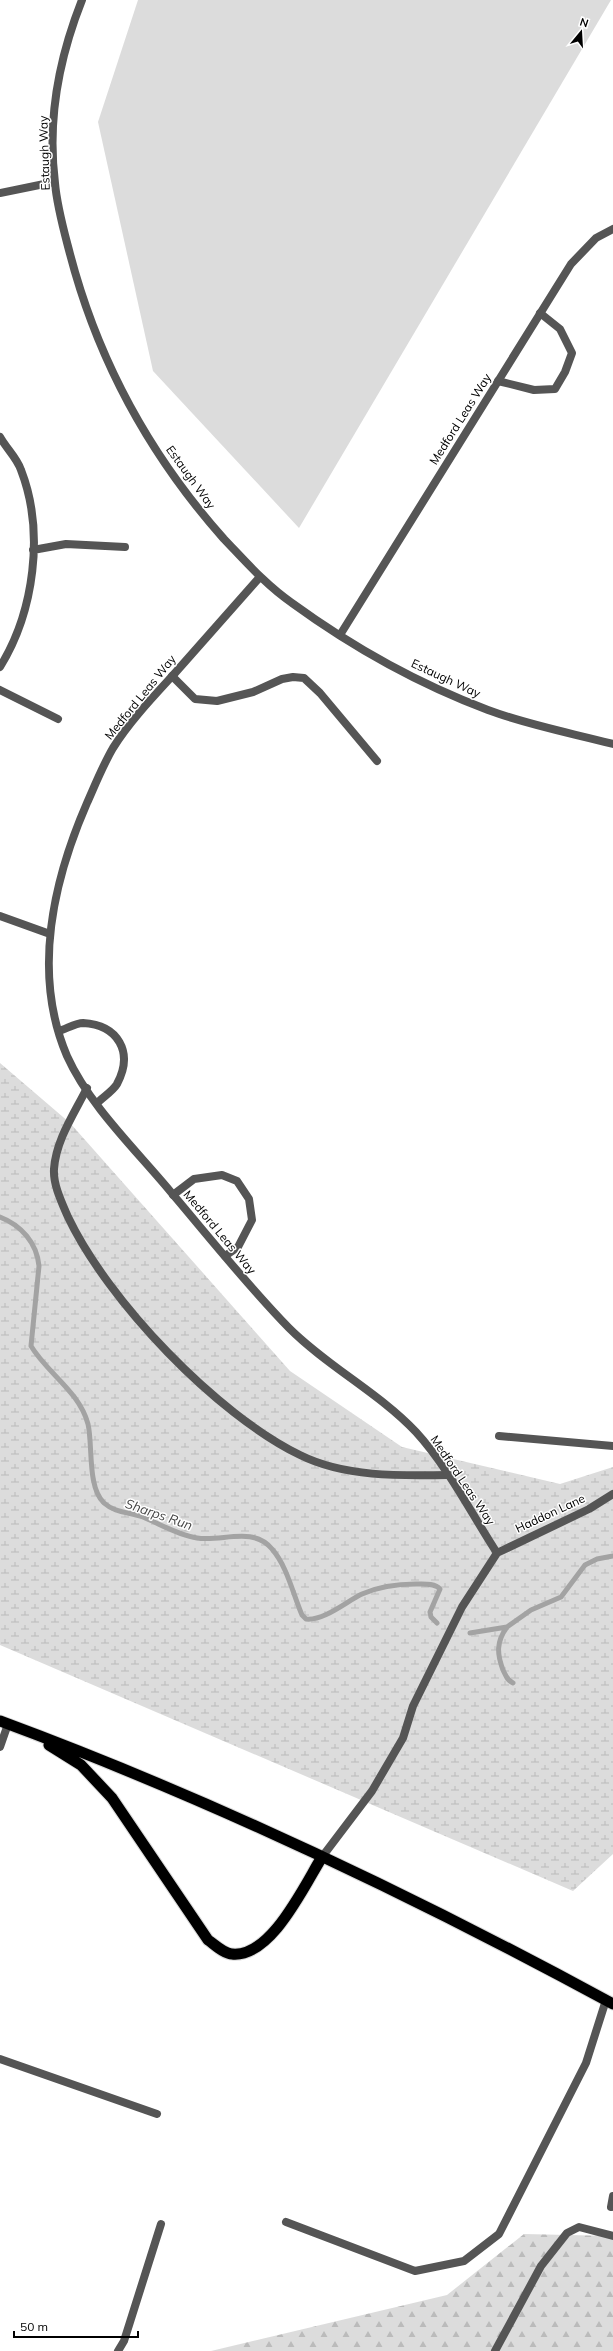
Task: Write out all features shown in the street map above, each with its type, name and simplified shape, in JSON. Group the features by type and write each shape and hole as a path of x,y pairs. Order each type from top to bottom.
{"highway":[{"path":"4,1723 139,1776 322,1857 497,1941 610,2002"},
{"path":"26,1731 81,1766 112,1798 208,1940 230,1954 243,1954 258,1947 276,1929 322,1857"}],"street":[{"name":"Estaugh Way","path":"82,0 65,49 57,86 53,125 54,182 62,221 81,292 115,380 134,415 178,482 206,518 260,578 290,602 340,635 408,673 487,710 529,724 613,744"},
{"path":"0,193 54,182"},
{"name":"Medford Leas Way","path":"340,635 571,264 583,249 596,238 613,228"},
{"path":"498,381 534,390 555,389 565,372 572,353 560,329 540,313"},
{"path":"0,437 21,468 26,484 32,519 33,550 32,571 25,606 15,639 0,667"},
{"path":"33,550 66,544 125,547"},
{"name":"Medford Leas Way","path":"260,578 138,715 113,749 93,789 76,830 62,872 50,934 49,974 59,1031 68,1056 97,1103 173,1195 225,1256 290,1328 313,1349 384,1403 417,1434 448,1475 496,1553"},
{"path":"172,676 195,700 217,701 253,692 282,679 293,677 304,678 320,693 377,761"},
{"path":"0,690 58,719"},
{"path":"0,916 50,934"},
{"path":"59,1031 82,1023 109,1031 122,1045 124,1066 116,1085 97,1103"},
{"path":"87,1088 58,1145 54,1171 60,1199 80,1242 115,1293 155,1337 207,1390 261,1431 300,1455 341,1469 401,1476 448,1475"},
{"path":"173,1195 194,1179 222,1175 237,1182 249,1199 252,1220 238,1246 225,1256"},
{"path":"499,1436 613,1446"},
{"name":"Haddon Lane","path":"496,1553 589,1509 613,1494"},
{"path":"322,1857 372,1791 403,1738 413,1706 462,1607 496,1553"},
{"path":"0,1747 4,1723"},
{"path":"286,2222 415,2271 464,2260 499,2234 586,2063 610,2002"},
{"path":"0,2059 157,2114"},
{"path":"611,2207 613,2196"},
{"path":"118,2351 124,2340 161,2224"},
{"path":"495,2351 541,2266 567,2233 579,2227 613,2236"}],"green space":[{"path":"138,0 611,0 299,528 153,371 98,122"},
{"path":"0,1063 70,1123 290,1371 402,1447 560,1484 613,1467 613,1854 573,1891 0,1645"},
{"path":"524,2234 613,2236 613,2351 211,2351 447,2295"}],"waterway":[{"name":"Sharps Run","path":"0,1217 8,1220 27,1236 38,1258 39,1266 31,1346 45,1365 70,1392 84,1412 88,1424 95,1487 104,1503 118,1511 138,1515 190,1537 207,1539 247,1536 264,1542 272,1549 282,1564 302,1615 306,1619 313,1619 328,1614 356,1597 375,1589 395,1585 426,1584 438,1587 440,1589 430,1612 431,1617 437,1623"},
{"name":"Sharps Run","path":"470,1633 507,1627 531,1610 561,1597 585,1565 597,1559 613,1556"},
{"path":"507,1627 503,1632 499,1643 499,1653 503,1670 508,1679 513,1683"}]}
